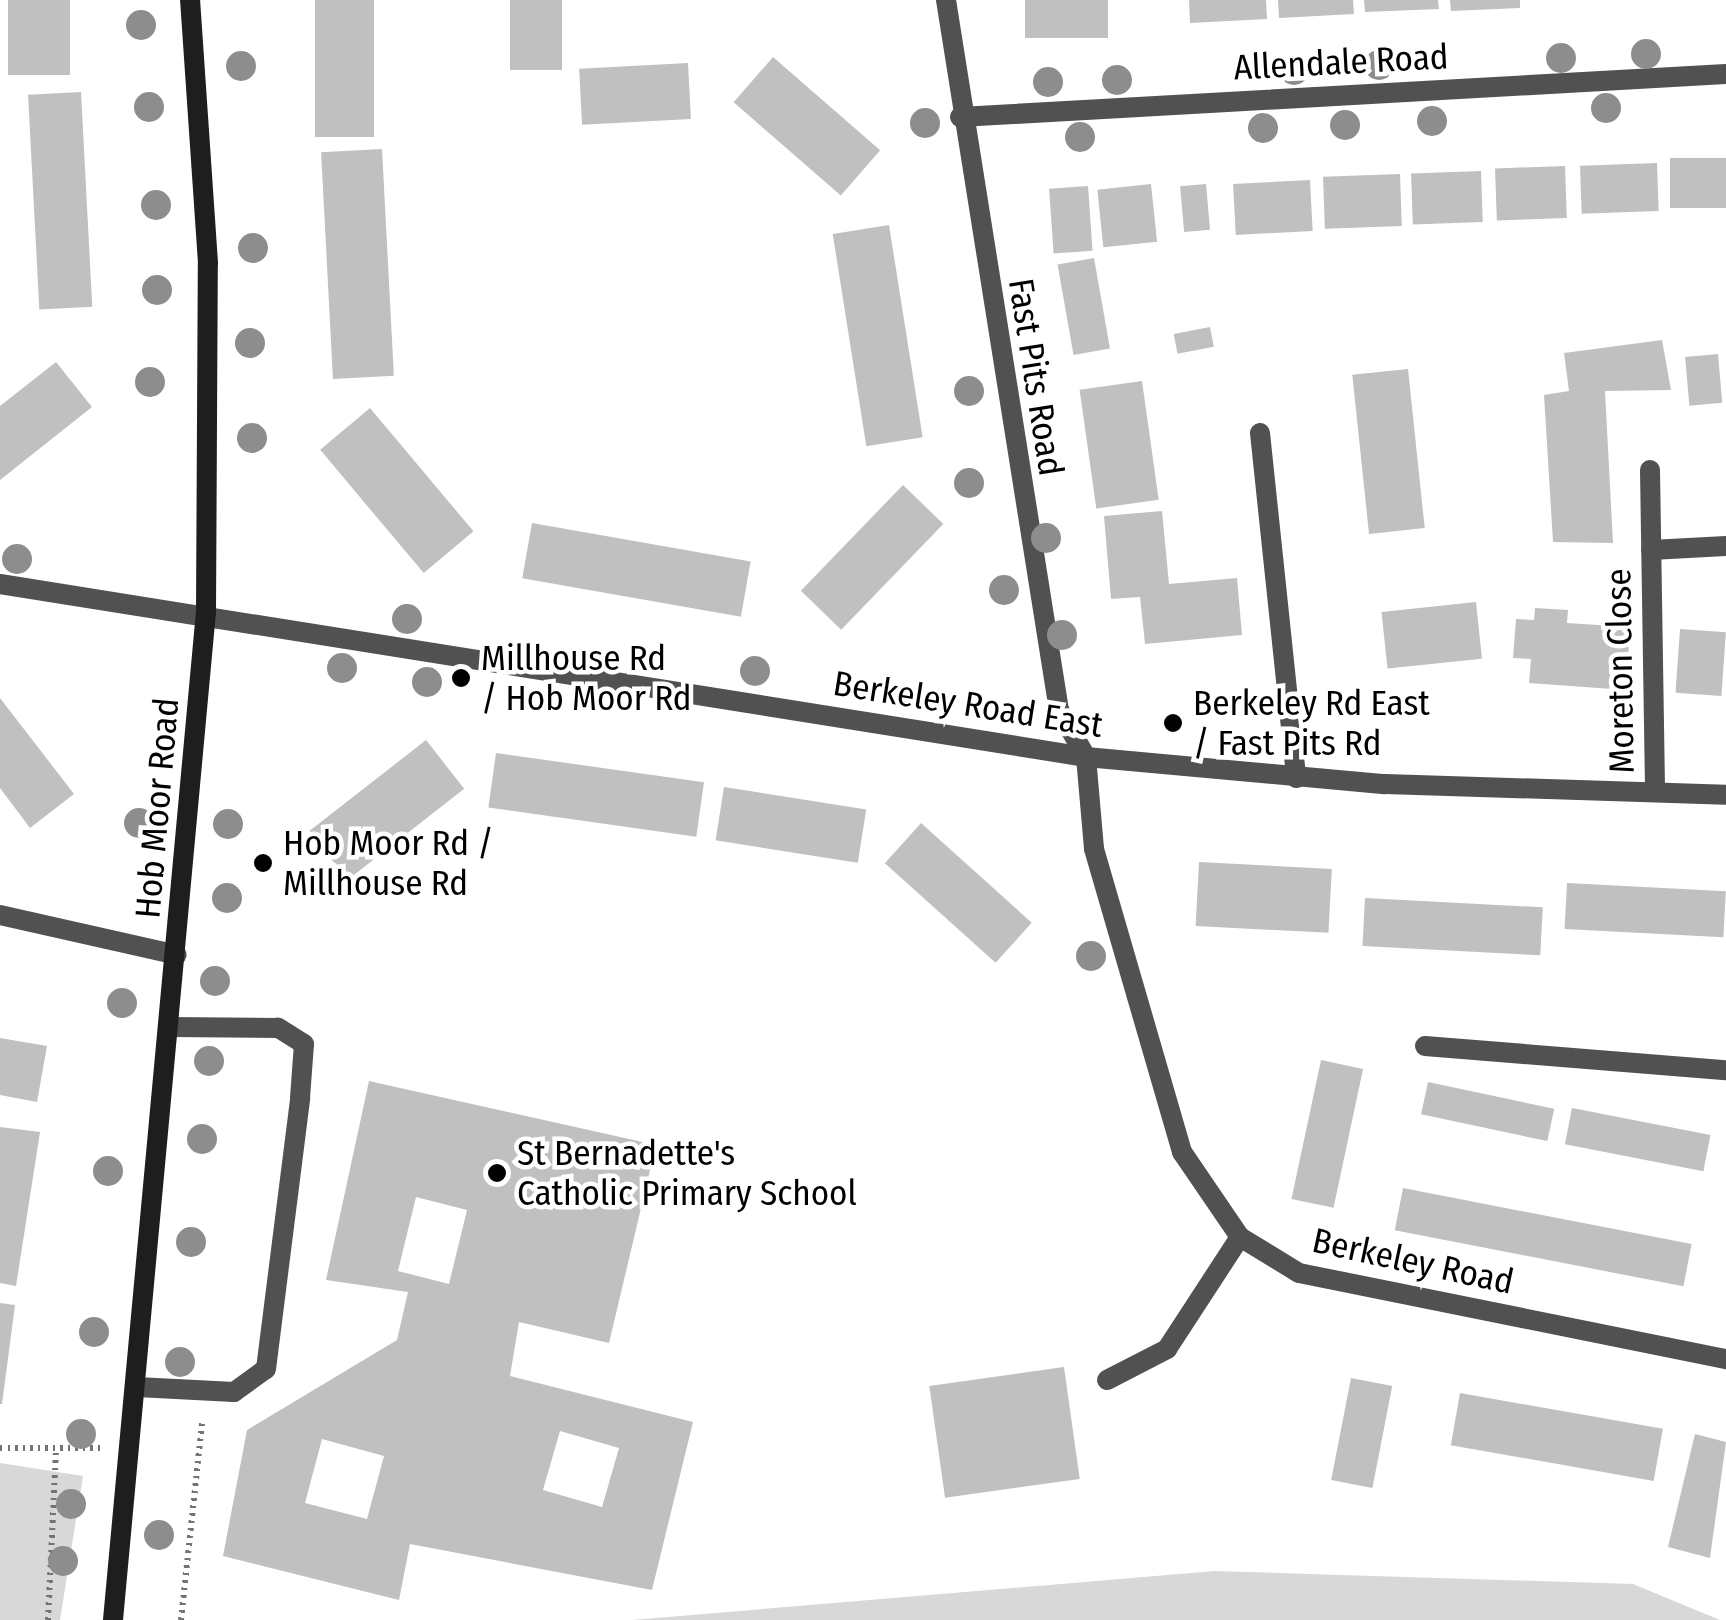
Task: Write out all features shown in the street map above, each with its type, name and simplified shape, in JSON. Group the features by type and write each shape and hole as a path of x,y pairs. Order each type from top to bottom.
{"street":[{"name":"Hob Moor Road","path":"114,1610 206,612 208,263 190,0"},
{"name":"Fast Pits Road","path":"946,0 960,117 1059,710 1086,758"},
{"name":"Allendale Road","path":"960,117 1726,74"},
{"path":"1260,433 1296,778"},
{"name":"Moreton Close","path":"1650,470 1654,791"},
{"name":"Moreton Close","path":"1651,550 1726,546"},
{"name":"Berkeley Road East","path":"0,584 206,612 1086,758 1296,778 1726,795"},
{"name":"Berkeley Road","path":"1086,758 1094,848 1182,1152 1240,1237 1299,1273 1726,1359"},
{"path":"0,916 177,955"},
{"path":"137,1387 204,1392 251,1384 275,1340 304,1044 278,1028 170,1027"},
{"path":"1425,1046 1726,1070"},
{"path":"1107,1380 1167,1349 1240,1237"}],"path":[{"path":"181,1620 192,1561 204,1392"},
{"path":"0,1448 131,1448"},
{"path":"48,1620 56,1448"}],"shaded area":[{"path":"0,1463 83,1476 60,1620 0,1620"},
{"path":"1215,1571 1633,1584 1720,1620 632,1620"}],"building":[{"path":"8,0 70,0 70,75 8,75"},
{"path":"315,0 374,0 374,137 315,137"},
{"path":"510,0 562,0 562,70 510,70"},
{"path":"1025,0 1108,0 1108,38 1025,38"},
{"path":"1189,0 1266,0 1267,19 1190,23"},
{"path":"1278,0 1353,0 1354,14 1279,18"},
{"path":"1364,0 1438,0 1439,9 1365,12"},
{"path":"1450,0 1520,0 1520,8 1451,11"},
{"path":"773,57 880,150 841,195 734,102"},
{"path":"688,63 691,119 582,125 579,69"},
{"path":"81,92 92,307 39,309 28,95"},
{"path":"382,149 394,376 333,379 321,152"},
{"path":"1670,158 1726,158 1726,208 1670,208"},
{"path":"1657,163 1659,211 1582,214 1580,166"},
{"path":"1565,166 1567,218 1497,220 1495,168"},
{"path":"1481,171 1483,222 1413,224 1411,173"},
{"path":"1400,174 1402,226 1325,229 1323,177"},
{"path":"1310,180 1313,231 1236,235 1233,184"},
{"path":"1151,184 1157,242 1103,247 1097,190"},
{"path":"1206,184 1210,230 1184,232 1180,186"},
{"path":"1088,186 1093,251 1054,254 1049,189"},
{"path":"889,225 923,437 866,446 833,234"},
{"path":"1094,258 1110,349 1074,355 1058,264"},
{"path":"1210,327 1214,347 1177,354 1174,334"},
{"path":"1662,340 1671,390 1605,391 1613,543 1553,542 1544,395 1569,391 1564,353"},
{"path":"1718,354 1722,403 1689,406 1685,357"},
{"path":"56,362 92,407 0,480 0,406"},
{"path":"1408,369 1425,528 1369,534 1352,375"},
{"path":"1142,381 1159,500 1096,509 1080,390"},
{"path":"370,408 473,531 424,573 320,450"},
{"path":"903,485 943,524 841,630 801,591"},
{"path":"1162,511 1169,584 1237,578 1242,635 1145,644 1140,597 1111,599 1104,516"},
{"path":"532,523 751,562 741,617 522,578"},
{"path":"1476,602 1482,659 1387,669 1382,612"},
{"path":"1535,608 1568,610 1567,623 1630,627 1626,690 1529,683 1531,659 1513,658 1516,619 1534,620"},
{"path":"1680,629 1726,632 1721,696 1676,693"},
{"path":"0,698 74,794 30,828 0,788"},
{"path":"426,740 464,789 348,880 309,831"},
{"path":"496,753 704,782 696,837 488,807"},
{"path":"724,787 866,810 858,863 716,840"},
{"path":"921,823 1032,923 996,963 885,863"},
{"path":"1199,862 1332,869 1328,933 1196,926"},
{"path":"1567,883 1726,891 1723,937 1565,929"},
{"path":"1365,898 1543,907 1540,955 1362,946"},
{"path":"0,1038 47,1046 37,1102 0,1095"},
{"path":"1321,1060 1363,1069 1334,1208 1291,1199"},
{"path":"369,1081 656,1145 609,1343 519,1322 510,1376 693,1422 652,1590 410,1544 399,1600 223,1556 247,1430 397,1340 408,1292 326,1280","holes":["416,1197 467,1210 449,1284 398,1271","560,1431 619,1448 602,1507 543,1490","322,1439 384,1456 367,1519 305,1503"]},
{"path":"1428,1082 1554,1109 1547,1141 1421,1114"},
{"path":"1572,1108 1710,1135 1703,1171 1565,1144"},
{"path":"0,1127 40,1132 16,1286 0,1283"},
{"path":"1403,1188 1692,1244 1683,1286 1395,1230"},
{"path":"0,1303 15,1305 2,1404 0,1404"},
{"path":"1064,1367 1080,1479 945,1498 929,1386"},
{"path":"1351,1378 1392,1386 1372,1488 1331,1480"},
{"path":"1460,1393 1663,1429 1654,1481 1451,1445"},
{"path":"1695,1434 1726,1442 1710,1558 1668,1547"}],"place":[{"name":"Millhouse Rd / Hob Moor Rd","path":"461,678"},
{"name":"Berkeley Rd East / Fast Pits Rd","path":"1173,723"},
{"name":"Hob Moor Rd / Millhouse Rd","path":"263,863"},
{"name":"St Bernadette's Catholic Primary School","path":"497,1173"}]}
